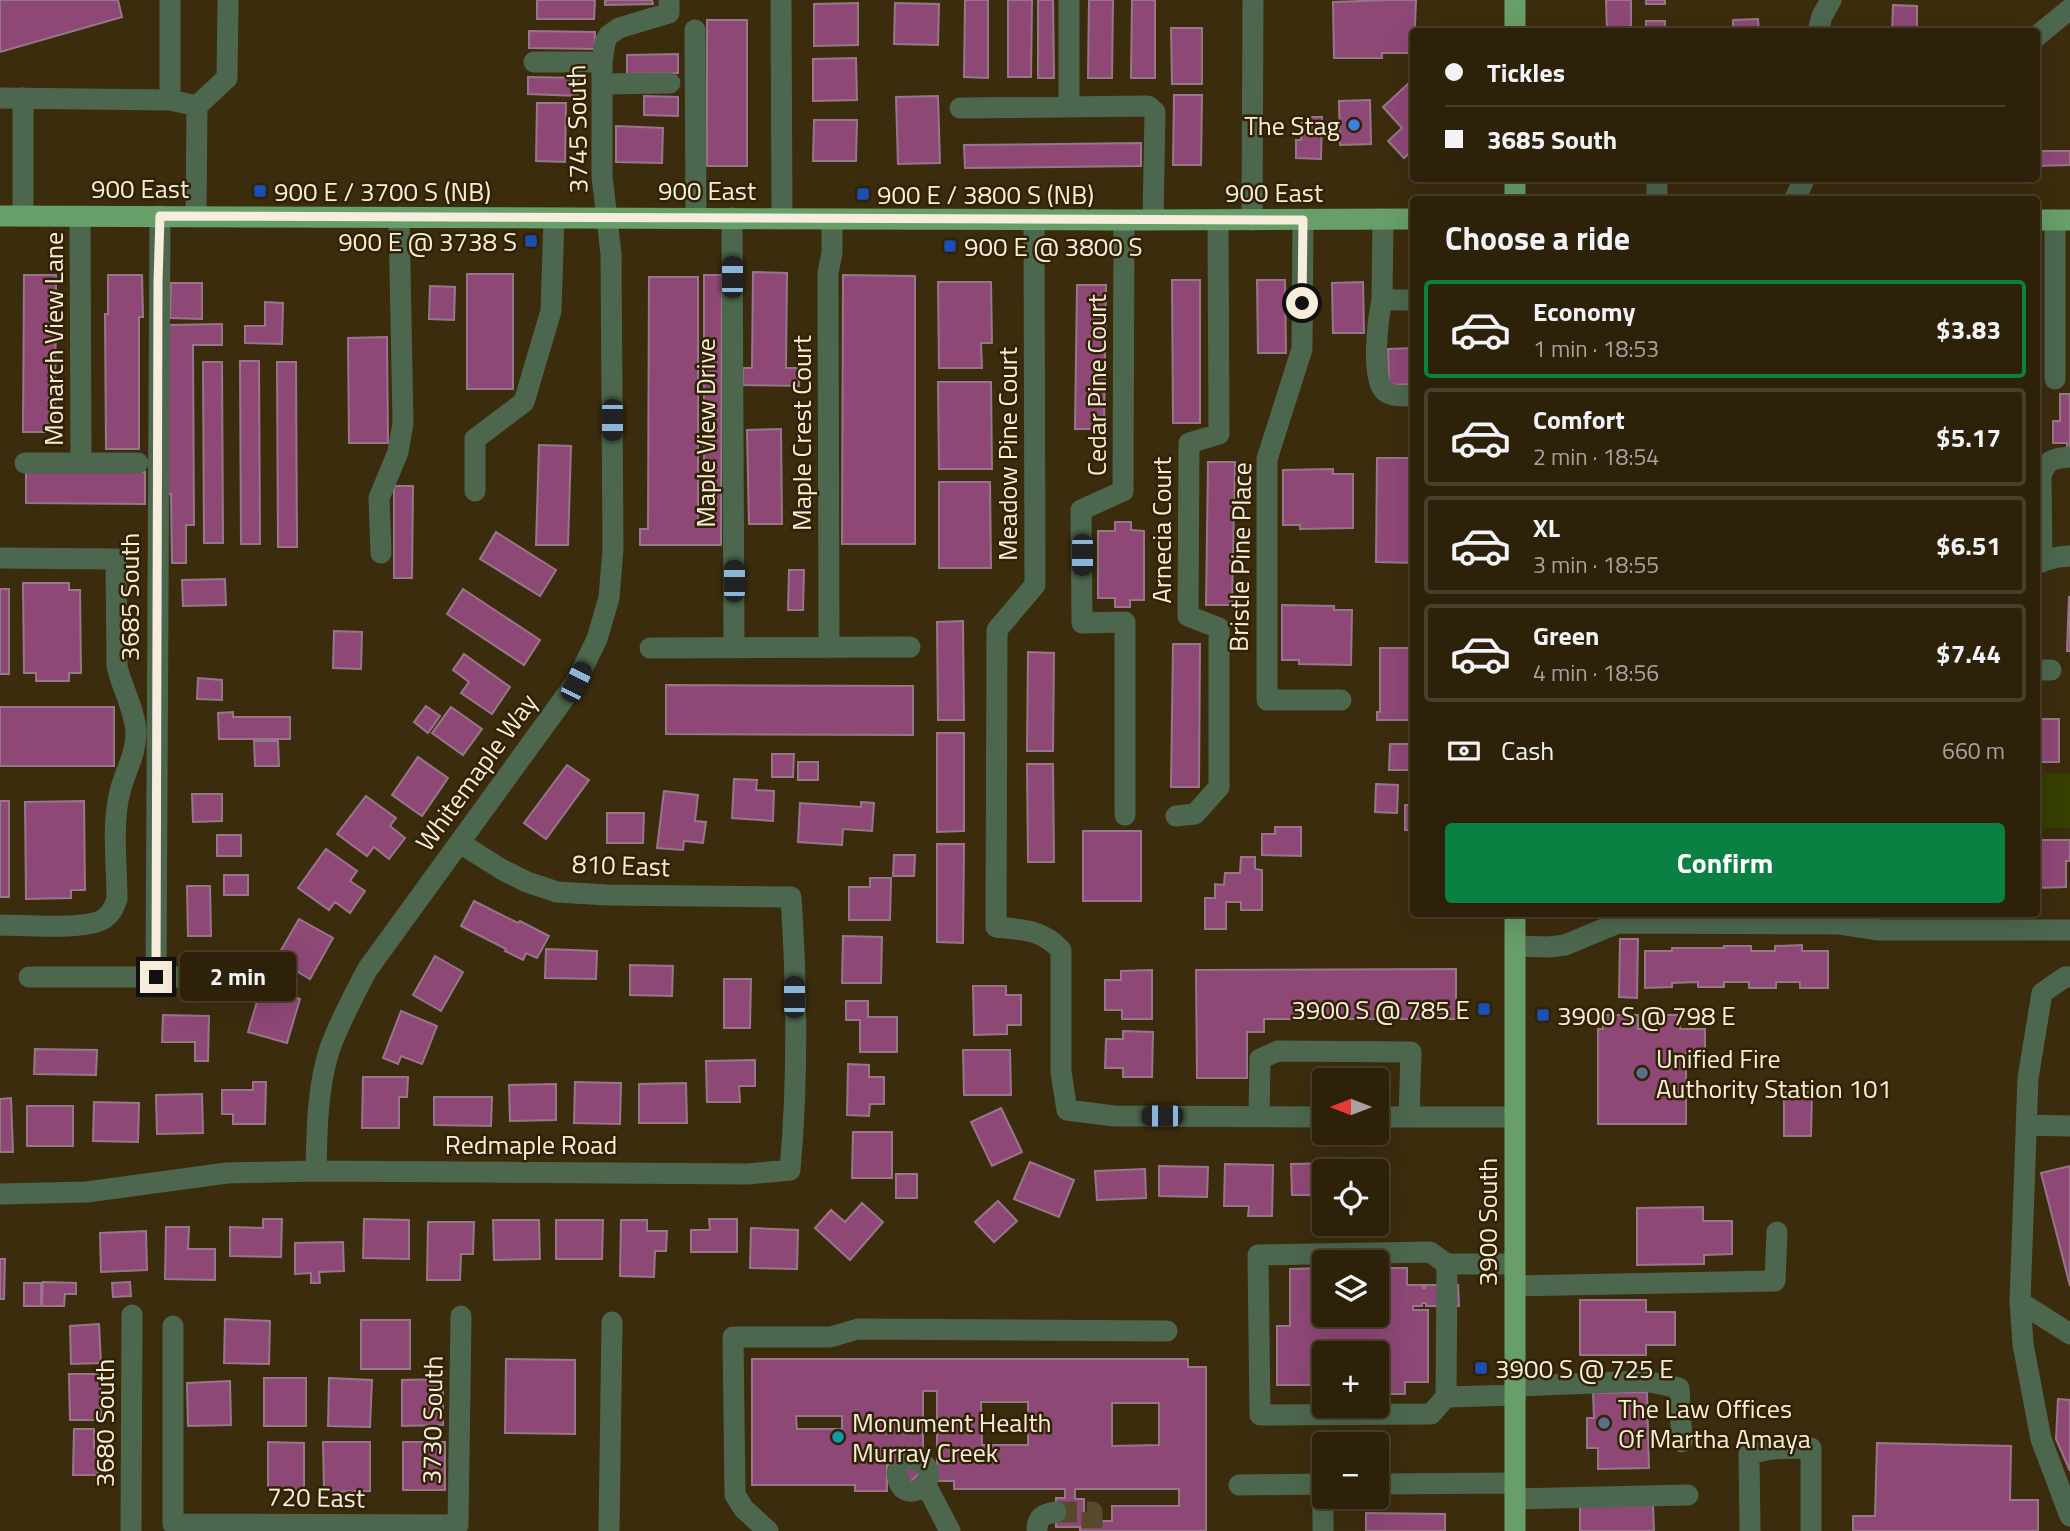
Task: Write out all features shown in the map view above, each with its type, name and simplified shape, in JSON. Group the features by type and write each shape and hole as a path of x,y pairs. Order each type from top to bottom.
{"main road":[{"path":"1515,0 1515,28"},
{"name":"900 East","path":"0,216 1410,219"},
{"name":"3900 South","path":"1515,917 1515,1531"}],"street":[{"path":"170,0 170,100"},
{"path":"196,216 197,106 227,78 228,0"},
{"name":"3745 South","path":"608,218 602,176 605,42 609,34 619,28 669,13 669,0"},
{"path":"781,0 782,219"},
{"path":"1069,0 1069,107"},
{"path":"1252,220 1253,0"},
{"path":"1819,28 1831,0"},
{"path":"2040,34 2070,9"},
{"path":"695,30 696,218"},
{"path":"534,62 603,62"},
{"path":"602,84 670,83"},
{"path":"0,98 170,100 197,106"},
{"path":"23,98 23,216"},
{"path":"960,108 1148,106 1155,112 1153,220"},
{"name":"Monarch View Lane","path":"80,216 81,463"},
{"name":"3685 South","path":"156,977 160,216"},
{"path":"381,553 379,498 398,453 403,423 399,217"},
{"path":"475,491 475,439 524,402 551,311 554,218"},
{"name":"Whitemaple Way","path":"316,1171 321,1087 330,1050 350,1001 368,970 576,682 597,639 609,598 613,549 611,254 608,218"},
{"name":"Maple View Drive","path":"732,218 734,647"},
{"name":"Maple Crest Court","path":"829,648 828,273 832,253 832,219"},
{"name":"Meadow Pine Court","path":"1034,219 1035,585 997,630 996,927 1031,931 1050,938 1061,950 1061,1072 1067,1110 1114,1116 1259,1116"},
{"path":"1383,219 1382,300 1377,321 1378,381 1385,392 1396,396 1410,396"},
{"name":"Cedar Pine Court","path":"1124,220 1124,491 1081,510 1082,623 1125,622 1125,815"},
{"name":"Arnecia Court","path":"1176,816 1195,814 1219,787 1219,628 1188,616 1189,443 1219,435 1218,220"},
{"name":"Bristle Pine Place","path":"1303,220 1302,349 1267,459 1267,700 1341,700"},
{"path":"2054,220 2062,299 2055,379"},
{"path":"1382,300 1410,300"},
{"path":"2070,457 2054,458 2043,467 2040,562 2070,556"},
{"name":"Monarch View Lane","path":"25,463 138,463"},
{"path":"0,558 116,559 117,666 133,710 135,734 134,757 119,793 117,899 113,910 106,918 86,925 0,925"},
{"path":"650,648 910,647"},
{"name":"810 East","path":"460,843 501,869 558,892 792,898"},
{"name":"Redmaple Road","path":"0,1194 87,1192 228,1173 316,1171 748,1174 790,1170 794,1115 792,898"},
{"path":"1515,946 1565,945 1618,923 1878,922 2070,930"},
{"path":"29,976 199,977"},
{"path":"2070,977 2065,977 2042,993 2028,1078 2020,1302 2022,1344 2041,1439 2070,1516"},
{"path":"1312,1117 1259,1116 1260,1059 1278,1051 1411,1052 1409,1117"},
{"path":"1390,1117 1515,1117"},
{"path":"2026,1125 2070,1126"},
{"path":"1515,1286 1775,1281 1777,1232"},
{"path":"1447,1264 1446,1396 1431,1413 1260,1415 1258,1255 1430,1252 1447,1264 1515,1264"},
{"path":"2020,1302 2070,1334"},
{"name":"3680 South","path":"131,1531 132,1315"},
{"name":"3730 South","path":"458,1525 461,1316"},
{"path":"609,1531 612,1322"},
{"name":"720 East","path":"173,1326 173,1524 395,1528 458,1525"},
{"path":"768,1531 744,1509 735,1495 733,1337 830,1337 858,1329 1167,1331"},
{"path":"1446,1396 1645,1381 1679,1388 1682,1442"},
{"path":"1750,1531 1749,1454 1771,1449 1811,1448 1811,1531"},
{"path":"904,1466 900,1485 908,1491 918,1491 926,1485 950,1531"},
{"path":"1240,1485 1312,1484"},
{"path":"1389,1485 1688,1495"},
{"path":"1323,1509 1323,1531"},
{"path":"1037,1531 1037,1522 1044,1514 1056,1512"}],"green space":[{"path":"2040,773 2070,773 2070,828 2040,828"}],"building":[{"path":"0,0 118,0 122,17 0,52"},
{"path":"537,0 595,0 594,19 537,19"},
{"path":"605,0 652,0 653,4 605,5"},
{"path":"965,0 988,0 988,78 964,77"},
{"path":"1008,0 1032,0 1031,77 1008,77"},
{"path":"1038,0 1053,0 1054,78 1038,78"},
{"path":"1089,0 1113,0 1112,78 1088,78"},
{"path":"1132,0 1155,0 1155,78 1131,78"},
{"path":"1416,0 1415,28 1410,28 1410,53 1382,53 1382,58 1334,58 1333,2"},
{"path":"1606,0 1631,0 1631,28 1607,28"},
{"path":"1646,0 1665,0 1665,4 1646,4"},
{"path":"858,3 858,45 814,46 814,4"},
{"path":"895,3 939,4 938,45 894,44"},
{"path":"1893,5 1917,6 1917,28 1892,28"},
{"path":"1758,19 1759,28 1733,28 1733,20"},
{"path":"707,20 747,20 747,166 707,166"},
{"path":"1646,21 1665,21 1665,28 1646,28"},
{"path":"1171,28 1202,28 1202,84 1172,84"},
{"path":"529,31 595,32 595,49 529,48"},
{"path":"678,54 678,73 627,74 627,55"},
{"path":"856,58 857,100 813,101 813,59"},
{"path":"528,77 579,78 578,96 528,94"},
{"path":"1410,82 1410,153 1404,158 1388,141 1402,128 1383,107"},
{"path":"1174,95 1202,95 1201,165 1173,165"},
{"path":"644,96 678,97 678,116 644,115"},
{"path":"938,96 940,163 898,164 896,97"},
{"path":"1370,100 1371,144 1340,145 1339,101"},
{"path":"537,103 566,103 565,162 536,161"},
{"path":"1302,117 1322,117 1321,159 1296,158 1296,140 1301,140"},
{"path":"814,120 857,120 856,161 813,161"},
{"path":"616,126 663,128 662,163 616,162"},
{"path":"1141,143 1141,166 965,168 964,145"},
{"path":"2040,151 2070,151 2070,165 2040,166"},
{"path":"753,272 787,273 786,368 799,368 799,386 743,385 743,368 752,368"},
{"path":"467,274 513,274 513,389 467,389"},
{"path":"24,275 56,275 55,432 23,432"},
{"path":"108,275 142,275 143,317 139,317 139,449 106,449 105,314 108,314"},
{"path":"704,275 722,275 721,545 640,545 640,529 648,529 649,277 698,277 698,525 704,525"},
{"path":"843,275 915,276 915,544 842,544"},
{"path":"1172,280 1200,280 1200,423 1173,423"},
{"path":"1257,280 1285,280 1286,353 1258,353"},
{"path":"938,282 991,282 992,343 981,343 982,368 939,368"},
{"path":"1363,282 1364,333 1333,333 1332,283"},
{"path":"2040,282 2041,282 2040,397"},
{"path":"171,283 202,283 202,319 170,318"},
{"path":"1077,285 1106,285 1104,429 1075,429"},
{"path":"430,286 455,287 454,320 429,319"},
{"path":"265,302 283,303 282,344 245,343 245,326 265,326"},
{"path":"222,324 222,345 193,345 194,525 186,525 186,563 172,563 171,494 167,494 167,325"},
{"path":"387,337 388,443 349,443 348,338"},
{"path":"1410,348 1410,384 1389,385 1388,349"},
{"path":"240,361 259,361 260,544 241,544"},
{"path":"203,362 222,362 223,543 204,543"},
{"path":"277,362 296,362 297,547 278,547"},
{"path":"938,382 991,382 992,469 939,469"},
{"path":"2060,394 2070,394 2070,450 2067,450 2067,443 2053,443 2053,421 2060,421"},
{"path":"781,429 782,524 749,524 747,430"},
{"path":"539,445 571,446 568,545 536,545"},
{"path":"1377,458 1410,458 1410,563 1376,562"},
{"path":"1208,462 1235,462 1232,605 1206,605"},
{"path":"1333,469 1333,474 1353,474 1353,528 1300,529 1300,525 1283,525 1283,470"},
{"path":"26,471 145,472 145,504 26,503"},
{"path":"939,482 990,482 991,568 939,568"},
{"path":"394,486 413,486 412,578 394,578"},
{"path":"1115,522 1131,522 1131,530 1144,531 1144,600 1130,600 1130,607 1115,607 1115,598 1098,598 1098,531 1115,531"},
{"path":"496,532 556,570 540,596 480,559"},
{"path":"789,570 804,570 803,610 788,610"},
{"path":"225,579 226,605 183,606 182,580"},
{"path":"23,583 69,583 69,590 80,590 81,673 69,673 69,681 36,681 36,673 24,673"},
{"path":"0,589 9,589 9,674 0,674"},
{"path":"463,589 540,640 524,665 447,614"},
{"path":"2069,597 2070,651 2067,651"},
{"path":"1282,605 1334,606 1334,610 1352,610 1351,665 1299,664 1299,660 1282,660"},
{"path":"963,621 964,720 938,720 937,622"},
{"path":"334,631 362,632 361,669 333,668"},
{"path":"1173,644 1200,644 1199,787 1171,787"},
{"path":"1380,648 1410,648 1410,720 1377,720 1377,712 1380,712"},
{"path":"1028,652 1054,653 1053,751 1027,751"},
{"path":"464,654 510,687 492,714 461,693 469,682 453,670"},
{"path":"198,678 222,680 222,700 197,699"},
{"path":"666,685 913,686 913,735 666,734"},
{"path":"426,706 440,716 428,733 414,722"},
{"path":"0,707 114,707 114,766 0,766"},
{"path":"451,707 482,729 463,755 432,733"},
{"path":"233,712 233,717 290,717 290,739 219,739 218,713"},
{"path":"2040,719 2059,719 2059,762 2040,762"},
{"path":"937,733 964,733 964,831 937,832"},
{"path":"254,741 278,741 279,766 255,766"},
{"path":"1390,744 1410,744 1410,770 1389,770"},
{"path":"772,754 794,754 793,777 772,777"},
{"path":"418,757 448,778 422,816 392,795"},
{"path":"798,762 818,762 818,780 798,780"},
{"path":"1027,764 1053,764 1054,862 1028,862"},
{"path":"567,765 589,780 546,839 524,823"},
{"path":"734,779 757,780 756,790 774,791 773,821 732,818"},
{"path":"1376,784 1398,785 1397,813 1375,812"},
{"path":"664,791 698,795 695,821 706,822 703,843 684,841 683,850 657,848"},
{"path":"192,794 222,794 222,821 193,822"},
{"path":"366,796 396,818 390,826 405,838 389,859 374,847 367,856 337,834"},
{"path":"0,801 9,801 9,897 0,897"},
{"path":"84,801 85,890 71,890 71,898 26,899 25,802"},
{"path":"861,802 874,803 872,831 843,829 842,845 798,842 800,803 861,807"},
{"path":"1405,805 1410,805 1410,830 1405,830"},
{"path":"607,813 644,813 643,843 607,843"},
{"path":"1275,827 1301,827 1301,856 1262,855 1262,834 1275,834"},
{"path":"1083,831 1141,831 1141,901 1083,901"},
{"path":"217,835 241,835 241,856 217,856"},
{"path":"2040,840 2070,840 2070,861 2066,861 2066,887 2040,888"},
{"path":"937,844 964,844 963,943 937,942"},
{"path":"326,849 357,871 350,881 365,891 350,913 335,902 329,910 298,888"},
{"path":"894,855 915,855 914,876 893,876"},
{"path":"1241,857 1255,857 1255,869 1262,870 1262,910 1241,910 1241,902 1226,902 1226,929 1205,929 1205,898 1215,898 1215,884 1224,885 1225,873 1240,873"},
{"path":"224,875 248,875 248,895 224,895"},
{"path":"870,878 891,878 890,920 849,920 849,887 870,887"},
{"path":"187,886 210,886 211,936 188,936"},
{"path":"474,901 549,936 537,958 526,953 523,960 461,926"},
{"path":"299,919 333,938 310,979 276,959"},
{"path":"843,936 882,937 881,983 842,983"},
{"path":"1620,939 1638,939 1637,998 1619,997"},
{"path":"1802,945 1802,951 1828,951 1828,988 1800,988 1800,982 1776,982 1776,988 1749,988 1749,982 1724,982 1724,987 1698,987 1698,982 1645,988 1645,951 1751,946 1751,951 1775,951 1775,946"},
{"path":"546,949 597,951 596,979 545,978"},
{"path":"435,956 463,972 441,1011 413,995"},
{"path":"630,965 673,966 672,996 630,995"},
{"path":"1456,969 1456,1019 1264,1019 1264,1032 1247,1032 1247,1078 1197,1078 1196,970"},
{"path":"1152,970 1152,1019 1122,1019 1122,1010 1105,1010 1105,980 1121,980 1121,971"},
{"path":"724,979 751,979 750,1028 724,1028"},
{"path":"973,986 1006,986 1006,995 1021,995 1021,1025 1007,1025 1007,1034 974,1035"},
{"path":"261,988 300,999 287,1043 248,1032"},
{"path":"846,1001 868,1001 868,1017 897,1017 897,1052 860,1052 860,1020 846,1020"},
{"path":"401,1011 437,1026 422,1064 401,1056 398,1064 383,1058"},
{"path":"163,1015 209,1016 208,1061 195,1061 195,1042 162,1042"},
{"name":"Unified Fire Authority Station 101","path":"1603,1015 1638,1015 1638,1029 1657,1029 1657,1015 1680,1015 1680,1029 1705,1029 1705,1053 1686,1053 1686,1124 1598,1124 1598,1029 1603,1029"},
{"path":"1123,1031 1153,1032 1152,1077 1123,1077 1123,1068 1105,1068 1106,1039 1123,1039"},
{"path":"35,1049 97,1050 96,1075 34,1074"},
{"path":"963,1050 1010,1050 1011,1095 964,1095"},
{"path":"755,1060 755,1086 739,1086 740,1102 707,1102 706,1061"},
{"path":"848,1064 869,1065 869,1077 884,1077 884,1104 870,1104 869,1116 847,1115"},
{"path":"363,1077 408,1077 407,1097 399,1097 399,1128 362,1128"},
{"path":"253,1082 266,1082 265,1124 233,1124 233,1114 222,1114 222,1090 253,1090"},
{"path":"575,1082 621,1083 620,1124 574,1123"},
{"path":"686,1083 687,1123 639,1123 639,1084"},
{"path":"556,1084 556,1120 510,1121 509,1085"},
{"path":"1784,1092 1812,1092 1811,1136 1784,1136"},
{"path":"202,1094 203,1133 157,1134 156,1095"},
{"path":"434,1097 492,1097 491,1126 434,1125"},
{"path":"11,1098 13,1152 0,1152 0,1099"},
{"path":"94,1102 139,1103 138,1142 93,1141"},
{"path":"27,1106 73,1106 73,1146 27,1146"},
{"path":"1001,1108 1022,1152 992,1166 971,1122"},
{"path":"853,1132 892,1132 892,1178 852,1178"},
{"path":"1030,1162 1074,1180 1059,1217 1014,1199"},
{"path":"1225,1164 1273,1165 1272,1216 1248,1216 1249,1206 1224,1206"},
{"path":"1291,1164 1312,1164 1312,1195 1292,1195"},
{"path":"1159,1166 1208,1167 1207,1197 1159,1196"},
{"path":"2070,1166 2070,1286 2041,1173"},
{"path":"1145,1169 1146,1198 1097,1200 1095,1171"},
{"path":"896,1174 917,1174 917,1198 896,1198"},
{"path":"998,1201 1017,1221 994,1242 975,1222"},
{"path":"862,1203 883,1222 850,1260 815,1228 831,1210 845,1222"},
{"path":"1703,1207 1703,1221 1732,1221 1732,1254 1704,1255 1704,1264 1637,1265 1637,1208"},
{"path":"263,1219 282,1219 281,1257 230,1256 230,1227 263,1228"},
{"path":"364,1219 409,1220 409,1259 363,1258"},
{"path":"709,1219 737,1219 737,1252 691,1252 691,1230 710,1230"},
{"path":"493,1220 539,1220 540,1259 494,1260"},
{"path":"556,1220 603,1220 602,1259 556,1259"},
{"path":"621,1220 647,1220 647,1231 667,1231 666,1251 655,1251 654,1277 620,1276"},
{"path":"428,1222 474,1222 473,1254 461,1254 460,1280 427,1280"},
{"path":"166,1227 189,1227 188,1249 215,1249 215,1280 165,1279"},
{"path":"751,1228 798,1230 797,1269 750,1268"},
{"path":"146,1231 147,1270 101,1272 100,1233"},
{"path":"343,1242 344,1271 319,1272 320,1283 311,1283 311,1273 295,1274 295,1243"},
{"path":"0,1259 5,1259 4,1299 0,1299"},
{"path":"1312,1268 1312,1327 1389,1327 1389,1268 1407,1268 1407,1285 1423,1285 1425,1288 1425,1285 1458,1285 1459,1306 1426,1306 1426,1303 1422,1303 1422,1306 1413,1306 1413,1310 1428,1310 1428,1382 1405,1382 1405,1394 1389,1394 1389,1341 1312,1341 1312,1385 1277,1385 1277,1326 1290,1326 1290,1269"},
{"path":"43,1282 76,1283 76,1294 65,1294 64,1306 42,1306"},
{"path":"130,1282 131,1296 113,1297 112,1283"},
{"path":"24,1283 41,1283 41,1306 24,1306"},
{"path":"1580,1300 1646,1300 1646,1312 1675,1312 1675,1345 1646,1345 1646,1355 1580,1355"},
{"path":"225,1319 270,1321 269,1364 224,1363"},
{"path":"361,1320 410,1320 410,1369 361,1369"},
{"path":"99,1324 101,1363 71,1364 70,1326"},
{"path":"506,1359 575,1360 575,1434 505,1433"},
{"name":"Monument Health Murray Creek","path":"752,1359 1188,1359 1188,1367 1206,1367 1206,1531 1080,1531 1080,1527 1056,1527 1056,1498 1065,1498 1065,1489 954,1489 954,1481 937,1481 937,1391 923,1391 923,1449 901,1449 923,1470 908,1484 887,1463 887,1491 855,1491 855,1485 752,1485","holes":["981,1402 1028,1402 1028,1445 982,1445","1112,1403 1159,1403 1159,1445 1112,1446","796,1416 842,1416 842,1429 797,1429","1075,1489 1179,1489 1179,1506 1112,1506 1112,1521 1084,1521 1084,1499 1075,1499"]},
{"path":"69,1374 100,1374 101,1420 70,1420"},
{"path":"264,1378 306,1378 306,1426 264,1426"},
{"path":"329,1378 372,1380 370,1427 328,1426"},
{"path":"443,1379 443,1425 402,1426 402,1380"},
{"path":"230,1381 231,1425 188,1426 187,1383"},
{"path":"1647,1392 1649,1468 1598,1469 1598,1448 1587,1448 1587,1418 1594,1418 1593,1393"},
{"path":"2058,1399 2070,1400 2070,1471 2056,1439"},
{"path":"74,1429 94,1429 94,1449 99,1449 98,1475 73,1475"},
{"path":"268,1442 304,1443 304,1490 268,1490"},
{"path":"323,1442 370,1442 370,1491 324,1492"},
{"path":"403,1442 445,1442 445,1490 403,1490"},
{"path":"1877,1443 2011,1446 2010,1500 2038,1500 2038,1531 1853,1531 1853,1516 1875,1516"},
{"path":"1653,1505 1654,1531 1580,1531 1580,1506"},
{"path":"1366,1513 1445,1514 1445,1531 1366,1531"}],"tunnel":[{"path":"1056,1512 1092,1512 1092,1531"}],"place":[{"name":"The Stag","path":"1354,125"},
{"name":"900 E / 3700 S (NB)","path":"260,191"},
{"name":"900 E / 3800 S (NB)","path":"863,194"},
{"name":"900 E @ 3738 S","path":"531,241"},
{"name":"900 E @ 3800 S","path":"950,246"},
{"name":"3900 S @ 785 E","path":"1484,1009"},
{"name":"3900 S @ 798 E","path":"1543,1015"},
{"name":"Unified Fire Authority Station 101","path":"1642,1073"},
{"name":"3900 S @ 725 E","path":"1481,1368"},
{"name":"The Law Offices Of Martha Amaya","path":"1604,1423"},
{"name":"Monument Health Murray Creek","path":"838,1437"}],"route":[{"path":"156,977 160,216 1303,220 1302,303"}]}
